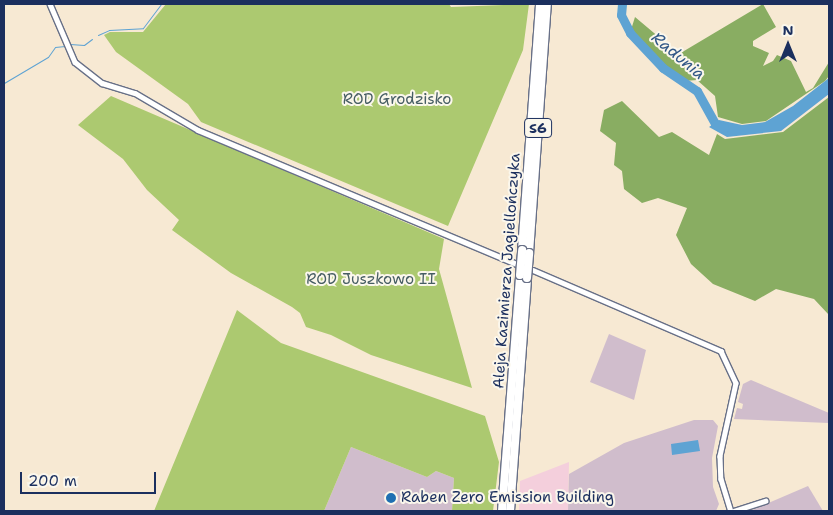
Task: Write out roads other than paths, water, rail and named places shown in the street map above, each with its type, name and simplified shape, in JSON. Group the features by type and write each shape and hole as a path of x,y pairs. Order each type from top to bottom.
{"highway":[{"name":"Aleja Kazimierza Jagiellończyka","path":"525,251 540,4"},
{"name":"Aleja Kazimierza Jagiellończyka","path":"502,511 547,4"},
{"name":"Aleja Kazimierza Jagiellończyka","path":"510,511 523,276"}],"street":[{"path":"50,4 75,62 102,83 135,93 198,130 516,264"},
{"path":"533,270 721,351 736,383 720,456 721,479 732,511 765,501"}],"water":[{"path":"829,78 829,94 781,131 727,137 709,127 719,120 742,125 765,122 793,106"},
{"path":"698,440 700,451 672,455 671,444"}],"waterway":[{"path":"98,35 109,30 143,28 161,4"},
{"name":"Radunia","path":"622,4 621,15 630,33 663,68 697,91 715,124 724,128"},
{"path":"70,44 84,45 92,39"},
{"path":"4,83 48,57 55,47 65,46"}],"place":[{"name":"Raben Zero Emission Building","path":"391,498"}],"park label":[{"name":"ROD Grodzisko","path":"397,100"},
{"name":"ROD Juszkowo II","path":"371,280"}]}
